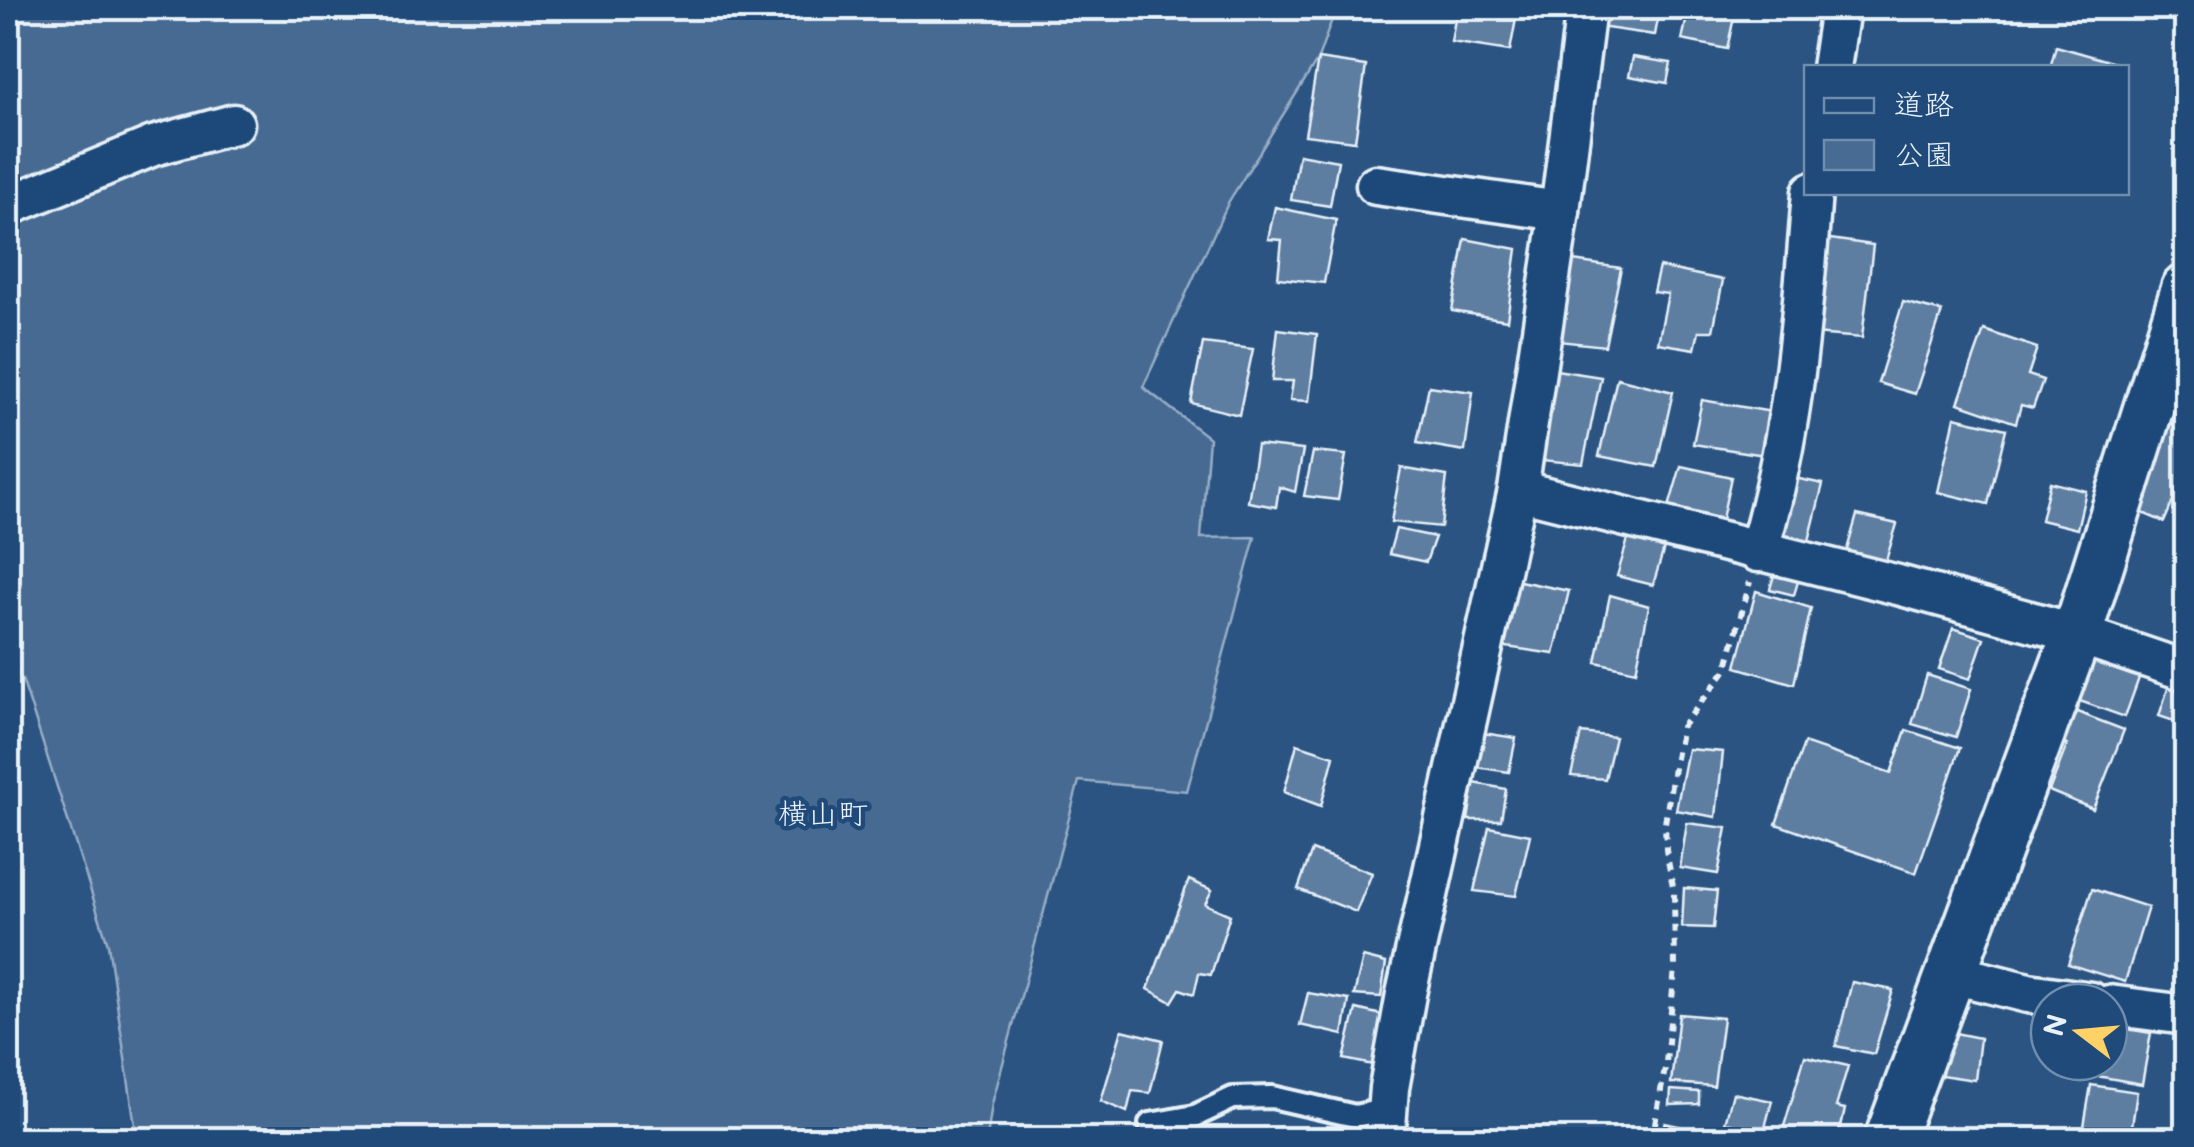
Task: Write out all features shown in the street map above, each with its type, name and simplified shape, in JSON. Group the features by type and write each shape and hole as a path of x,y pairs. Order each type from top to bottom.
{"street":[{"path":"1386,1124 1406,994 1518,490 1586,8"},
{"path":"1832,65 1840,8"},
{"path":"8,206 153,146 234,124"},
{"path":"1376,185 1560,211"},
{"path":"1758,552 1775,495 1800,341 1812,195"},
{"path":"1890,1140 2077,634 2186,288"},
{"path":"1518,490 1898,585 2077,634 2186,671"},
{"path":"1953,974 2029,993"},
{"path":"2129,1004 2184,1005"}],"lane":[{"path":"1150,1124 1194,1116 1233,1098 1272,1098 1386,1124"}],"path":[{"path":"1652,1140 1666,1063 1675,968 1674,892 1666,850 1672,779 1682,728 1726,670 1758,552"}],"green space":[{"path":"8,8 1336,8 1318,59 1229,201 1143,387 1209,438 1201,538 1255,537 1187,791 1079,781 992,1104 987,1139 137,1139 108,944 23,682 8,654"}],"building":[{"path":"1457,8 1518,8 1510,51 1451,42"},
{"path":"1602,8 1660,8 1655,35 1599,27"},
{"path":"1689,8 1736,8 1727,49 1682,40"},
{"path":"2056,46 2120,64 2120,65 2051,65"},
{"path":"1633,57 1671,63 1667,83 1629,76"},
{"path":"1318,59 1366,66 1355,141 1305,135"},
{"path":"1299,154 1338,161 1330,206 1291,200"},
{"path":"1275,207 1336,220 1324,283 1278,278 1282,240 1268,239"},
{"path":"1823,238 1873,245 1862,338 1814,334"},
{"path":"1465,239 1517,249 1507,320 1452,311"},
{"path":"1573,261 1621,268 1605,346 1558,341"},
{"path":"1659,267 1723,280 1713,331 1699,331 1695,349 1658,343 1668,294 1653,292"},
{"path":"1903,302 1942,312 1915,394 1878,383"},
{"path":"1278,329 1317,334 1309,401 1290,400 1293,381 1272,381"},
{"path":"1984,330 2037,348 2028,375 2043,380 2033,408 2021,405 2016,423 1958,403"},
{"path":"1203,343 1253,349 1239,415 1191,403"},
{"path":"1556,370 1601,377 1583,464 1541,460"},
{"path":"1617,378 1673,392 1656,467 1599,456"},
{"path":"2186,380 2186,414 2177,411"},
{"path":"1429,386 1473,392 1465,451 1417,443"},
{"path":"1702,400 1772,412 1765,455 1693,444"},
{"path":"1955,417 2006,429 1988,504 1938,492"},
{"path":"2169,422 2186,430 2186,472 2164,522 2131,508"},
{"path":"1257,445 1303,450 1295,492 1279,487 1276,507 1248,502"},
{"path":"1313,452 1346,455 1338,500 1304,496"},
{"path":"1681,466 1731,477 1722,519 1669,507"},
{"path":"1401,468 1447,476 1441,527 1391,522"},
{"path":"1785,476 1823,484 1808,545 1769,541"},
{"path":"2050,482 2086,491 2077,529 2041,520"},
{"path":"1857,515 1897,524 1884,567 1844,560"},
{"path":"1396,529 1435,537 1426,562 1389,554"},
{"path":"1629,536 1665,545 1653,585 1617,576"},
{"path":"1775,572 1799,578 1794,595 1770,589"},
{"path":"1510,579 1569,591 1554,654 1492,645"},
{"path":"1756,591 1811,608 1794,684 1736,667"},
{"path":"1610,595 1649,606 1636,671 1596,662"},
{"path":"2186,619 2186,655 2173,649"},
{"path":"1953,628 1984,638 1970,679 1939,669"},
{"path":"2088,660 2139,678 2125,717 2074,699"},
{"path":"1927,675 1971,689 1956,737 1912,724"},
{"path":"2170,682 2186,687 2186,725 2159,716"},
{"path":"2064,707 2124,730 2093,809 2049,791 2067,745 2051,738"},
{"path":"1906,730 1960,748 1916,873 1776,824 1804,743 1891,773"},
{"path":"1483,733 1516,738 1509,772 1476,767"},
{"path":"1581,733 1615,737 1605,779 1571,776"},
{"path":"1297,744 1334,756 1321,806 1284,792"},
{"path":"1688,749 1723,752 1716,817 1676,810"},
{"path":"1474,783 1506,789 1501,820 1468,820"},
{"path":"1687,823 1727,828 1718,874 1680,868"},
{"path":"1489,827 1530,835 1516,896 1474,891"},
{"path":"1312,850 1372,873 1356,912 1298,889"},
{"path":"1189,880 1212,890 1205,904 1230,915 1211,975 1199,973 1194,994 1180,989 1172,1002 1148,989"},
{"path":"1684,888 1717,891 1713,928 1682,927"},
{"path":"2092,889 2148,907 2125,982 2068,964"},
{"path":"1363,957 1386,963 1381,997 1354,995"},
{"path":"1852,982 1893,990 1874,1054 1836,1046"},
{"path":"1308,993 1349,1000 1343,1035 1300,1025"},
{"path":"1356,1009 1386,1016 1373,1065 1344,1059"},
{"path":"1679,1014 1723,1018 1714,1086 1671,1083"},
{"path":"2129,1029 2151,1033 2142,1084 2129,1082"},
{"path":"1122,1030 1163,1040 1150,1093 1132,1091 1127,1112 1101,1101"},
{"path":"1950,1032 1980,1038 1975,1080 1941,1075"},
{"path":"1805,1056 1848,1066 1836,1107 1845,1109 1838,1140 1810,1140 1782,1133"},
{"path":"2091,1085 2137,1092 2130,1140 2083,1132"},
{"path":"1671,1090 1699,1092 1699,1104 1670,1105"},
{"path":"1733,1093 1772,1101 1764,1131 1725,1123"},
{"path":"1665,1123 1736,1139 1736,1140 1662,1140"},
{"path":"1320,1130 1353,1140 1316,1140"},
{"path":"1030,1134 1074,1137 1074,1140 1030,1140"}],"district":[{"name":"横山町","path":"823,815"}]}
